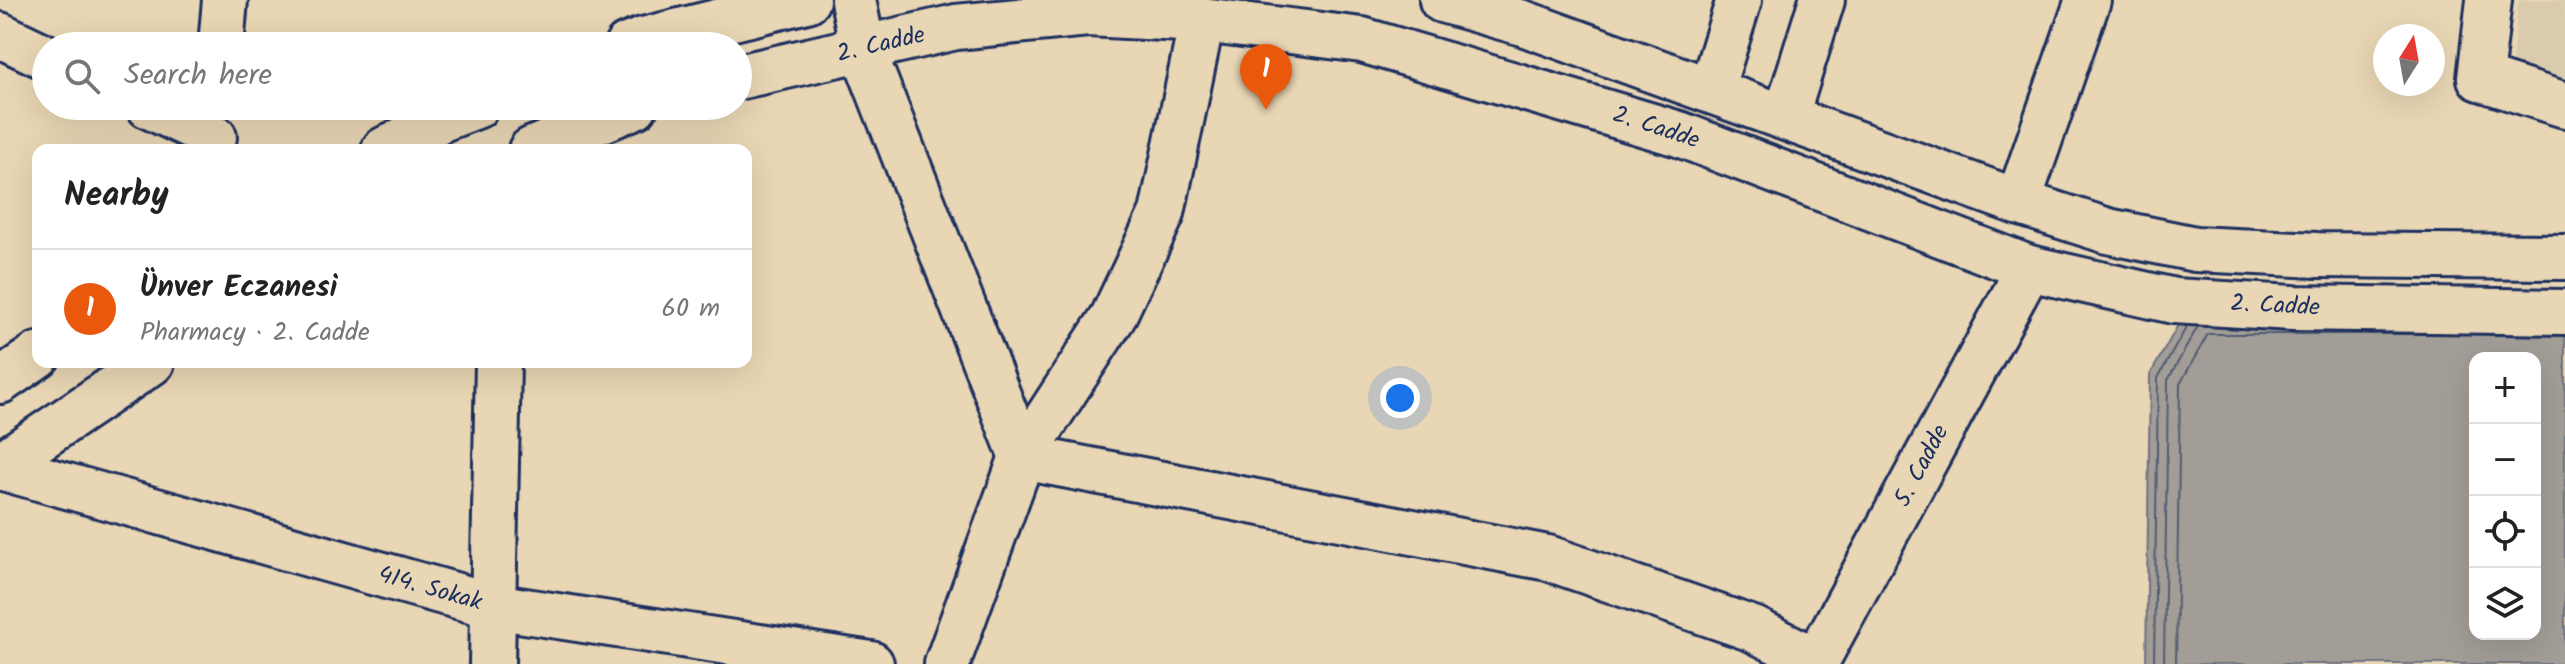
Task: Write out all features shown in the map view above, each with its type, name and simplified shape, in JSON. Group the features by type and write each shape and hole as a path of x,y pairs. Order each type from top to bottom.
{"main road":[{"path":"222,32 225,0"},
{"path":"676,32 807,0"},
{"path":"853,0 863,50 1022,457"},
{"path":"1442,0 1523,23 2018,202 2108,231 2195,249 2317,255 2565,257"},
{"path":"1711,90 1739,0"},
{"path":"1786,116 1822,0"},
{"path":"2018,202 2088,0"},
{"path":"2489,0 2480,78 2565,105"},
{"name":"2. Cadde","path":"752,74 956,27 1088,14 1202,20 1362,40 1679,134 2029,268 2174,301 2293,308 2565,312"},
{"path":"947,664 1022,457 1113,317 1162,213 1202,20"},
{"path":"0,35 32,50"},
{"path":"185,120 214,131"},
{"path":"395,144 440,120"},
{"path":"545,144 602,120"},
{"name":"5. Cadde","path":"1816,662 2029,268"},
{"path":"0,381 32,359"},
{"path":"0,466 143,368"},
{"path":"492,664 498,368"},
{"path":"1022,457 1548,558 1753,629 1816,662"},
{"name":"414. Sokak","path":"0,466 493,606 871,664"}],"shaded area":[{"path":"2519,0 2565,0 2565,81 2511,69"}],"water":[{"path":"2191,302 2565,305 2565,664 2146,664 2150,375"}],"place":[{"name":"Ünver Eczanesi","path":"1266,110"}]}
